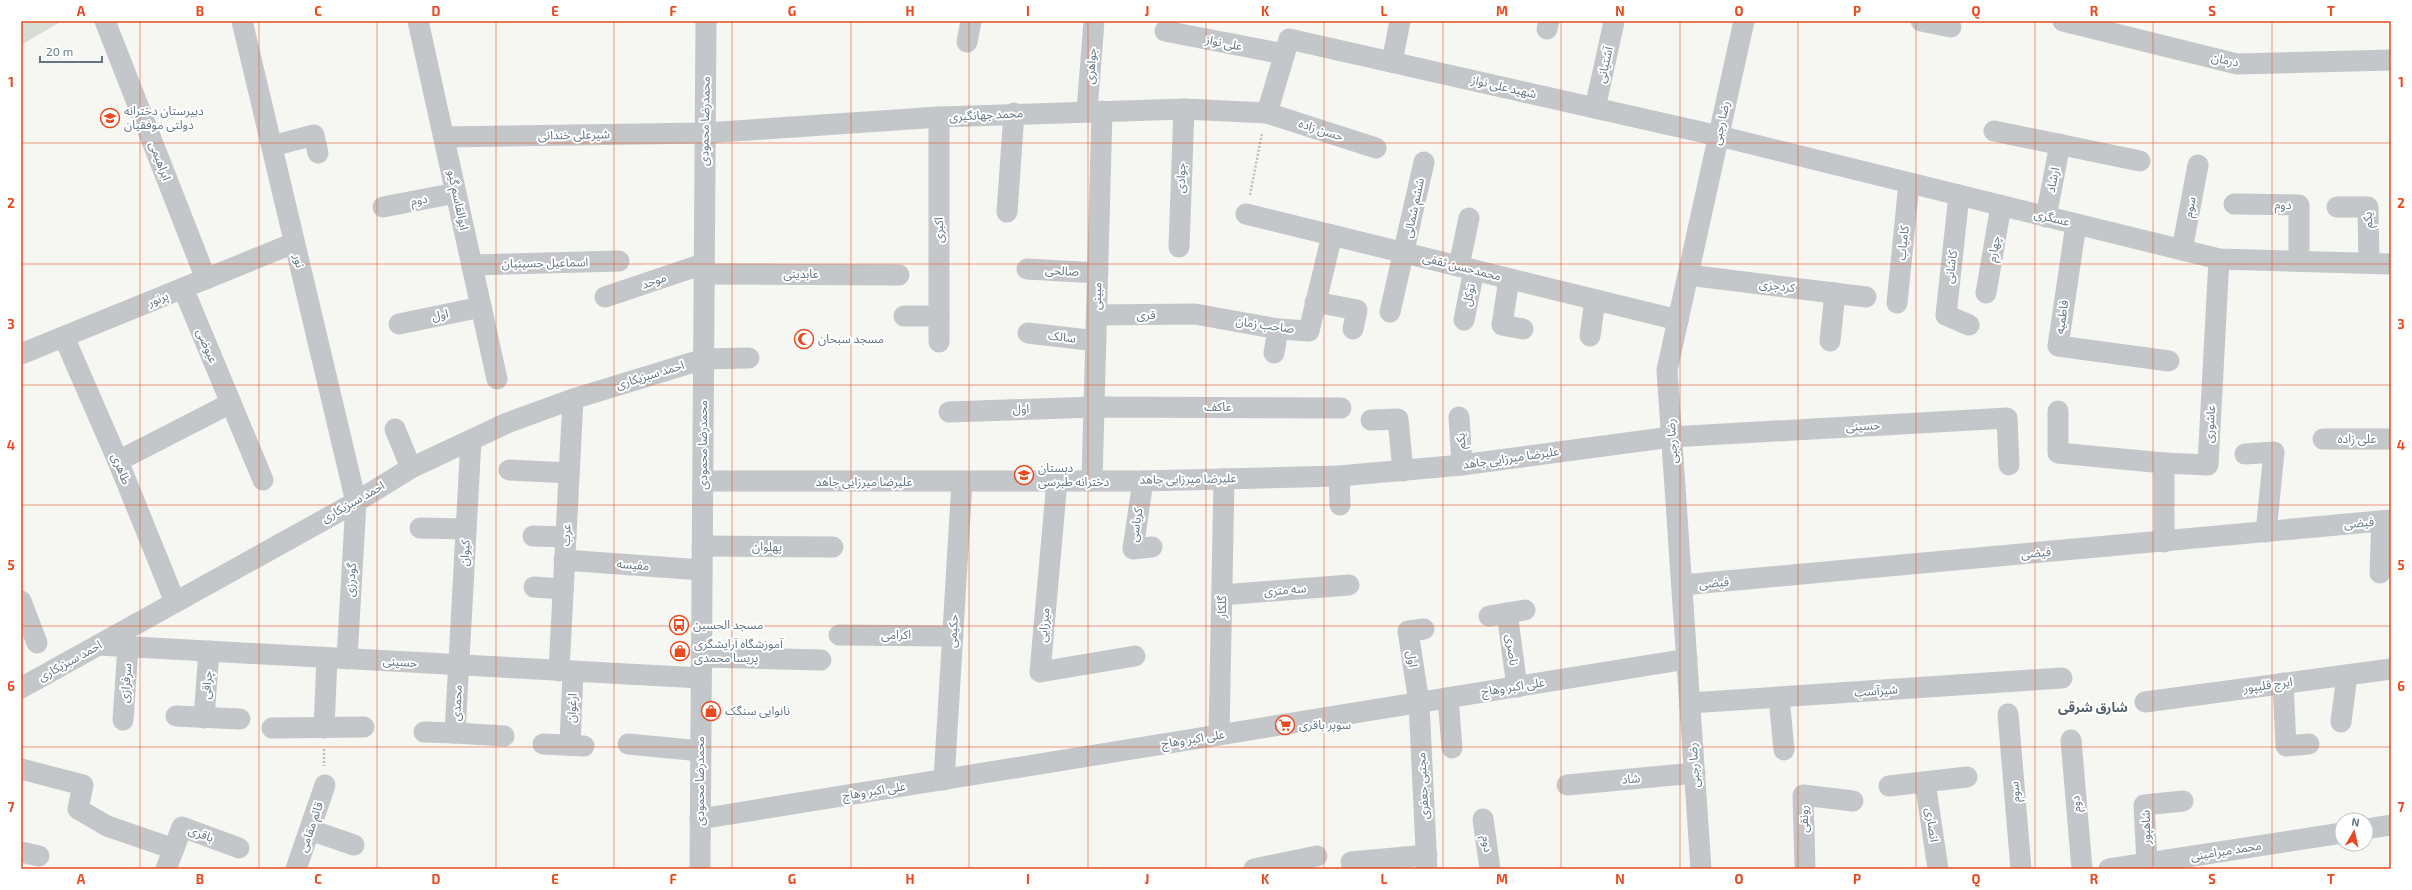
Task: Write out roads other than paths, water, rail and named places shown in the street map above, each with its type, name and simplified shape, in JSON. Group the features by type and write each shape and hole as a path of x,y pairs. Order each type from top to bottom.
{"street":[{"name":"ابراهیمی","path":"105,21 206,279"},
{"name":"نور","path":"242,21 356,502"},
{"name":"ابوالقاسم گیو","path":"418,21 497,379"},
{"name":"محمدرضا محمودی","path":"700,869 704,359 703,269 706,21"},
{"path":"968,42 971,21"},
{"name":"جواهری","path":"1094,21 1095,111"},
{"path":"1392,62 1400,21"},
{"name":"رضا رجبی","path":"1701,869 1667,370 1744,21"},
{"path":"1921,21 1951,27"},
{"name":"درمان","path":"2063,21 2238,64 2391,60"},
{"name":"آشتیانی","path":"1595,108 1614,22"},
{"name":"علی نواز","path":"1165,31 1286,46"},
{"path":"1266,113 1286,46"},
{"name":"شهید علی نواز","path":"1286,46 1392,62 1719,136"},
{"name":"محمد جهانگیری","path":"705,133 1014,113 1184,109 1266,113"},
{"name":"جوادی","path":"1179,247 1184,109"},
{"name":"مبینی","path":"1092,481 1098,272 1095,111"},
{"path":"1007,212 1014,113"},
{"name":"حسن زاده","path":"1266,113 1376,148"},
{"name":"اکبری","path":"939,117 939,342"},
{"path":"1994,131 2140,161"},
{"name":"شیرعلی خندانی","path":"444,137 705,133"},
{"path":"272,146 314,134 318,152"},
{"name":"عسگری","path":"1719,136 2219,259 2391,264"},
{"name":"ارشاد","path":"2046,217 2060,144"},
{"name":"ششم شمالی","path":"1390,312 1424,162"},
{"name":"سوم","path":"2182,250 2198,165"},
{"name":"کامیاب","path":"1897,304 1909,183"},
{"name":"دوم","path":"383,207 456,193"},
{"name":"کاشانی","path":"1959,195 1946,315 1969,325"},
{"name":"دوم","path":"2234,204 2299,205 2299,261"},
{"name":"چهارم","path":"1986,293 2001,206"},
{"name":"یکم","path":"2337,207 2368,207 2369,263"},
{"name":"محمدحسن ثقفی","path":"1246,214 1678,320"},
{"name":"توکل","path":"1464,320 1469,218"},
{"name":"فاطمیه","path":"2076,224 2058,346 2169,360"},
{"name":"صاحب زمان","path":"1195,314 1278,329 1309,331 1332,235"},
{"name":"پرنور","path":"21,354 294,243"},
{"name":"عاشوری","path":"2164,462 2208,465 2219,259"},
{"name":"اسماعیل حسینیان","path":"472,265 619,261"},
{"name":"عابدینی","path":"703,269 899,275"},
{"name":"موحد","path":"605,298 703,269"},
{"name":"صالحی","path":"1027,269 1098,272"},
{"name":"کردجزی","path":"1688,275 1866,297"},
{"path":"1509,278 1502,325 1523,330"},
{"name":"عیوضی","path":"183,288 263,480"},
{"path":"1830,342 1836,293"},
{"path":"1590,336 1595,300"},
{"path":"1315,302 1357,310 1353,329"},
{"name":"اول","path":"399,324 481,307"},
{"name":"قری","path":"1097,315 1195,314"},
{"path":"904,316 939,316"},
{"path":"1274,353 1278,329"},
{"name":"سالک","path":"1028,333 1096,341"},
{"name":"طاهری","path":"64,337 118,461 175,602"},
{"name":"احمد سبزیکاری","path":"21,688 356,502 411,468 507,423 573,399 704,359 749,358"},
{"name":"عرب","path":"566,671 563,589 573,399"},
{"path":"118,461 231,403"},
{"name":"اول","path":"948,412 1094,406"},
{"name":"عاکف","path":"1094,406 1341,408"},
{"path":"2058,411 2058,452 2164,462 2164,542"},
{"name":"یکم","path":"1459,417 1462,465"},
{"name":"حسینی","path":"1671,437 2007,418 2009,465"},
{"path":"1371,420 1398,419 1403,471"},
{"path":"395,429 411,468"},
{"name":"علیرضا میرزایی جاهد","path":"702,481 1143,481 1339,476 1462,465 1671,437"},
{"name":"علی زاده","path":"2323,439 2391,439"},
{"name":"کیوان","path":"458,666 471,440"},
{"path":"2245,454 2274,452 2266,532"},
{"path":"509,470 569,473"},
{"path":"1339,476 1340,505"},
{"name":"گلکار","path":"1219,735 1224,479"},
{"name":"میرزایی","path":"1056,481 1040,672 1135,656"},
{"name":"کرباسی","path":"1143,481 1133,549 1152,547"},
{"name":"حکیمی","path":"944,780 962,482"},
{"name":"گودرزی","path":"337,658 356,502"},
{"path":"2380,573 2387,521"},
{"name":"فیضی","path":"1682,586 2387,521"},
{"path":"420,528 466,529"},
{"path":"533,536 566,537"},
{"name":"پهلوان","path":"702,546 832,547"},
{"name":"مفیسه","path":"564,560 702,570"},
{"name":"سه متری","path":"1222,596 1349,585"},
{"path":"534,587 563,589"},
{"path":"21,601 37,643"},
{"name":"ناصری","path":"1507,613 1517,687"},
{"name":"اول","path":"1419,703 1408,631 1424,628"},
{"name":"اکرامی","path":"840,635 953,636"},
{"name":"حسینی","path":"98,645 458,666 701,678"},
{"name":"سرفرازی","path":"123,720 128,647"},
{"name":"چراقی","path":"204,718 209,651"},
{"path":"701,657 821,660"},
{"path":"324,728 337,658"},
{"name":"علی اکبر وهاج","path":"700,820 1687,659"},
{"name":"محمدی","path":"424,732 455,733 458,666"},
{"name":"ایرج قلیپور","path":"2146,702 2391,668"},
{"name":"ارغوان","path":"543,744 577,746 566,671"},
{"path":"2341,722 2347,675"},
{"name":"شیرآسب","path":"1690,703 2062,678"},
{"path":"2282,683 2286,746 2309,744"},
{"path":"1779,697 1784,750"},
{"path":"1448,698 1452,748"},
{"name":"مجتبی جعفری","path":"1419,703 1427,862"},
{"name":"سوم","path":"2008,714 2021,869"},
{"path":"176,716 240,719"},
{"path":"272,728 364,727"},
{"path":"455,733 504,736"},
{"name":"دوم","path":"2071,740 2082,869"},
{"path":"628,744 701,751"},
{"path":"21,769 84,785 78,809 107,826 174,849"},
{"name":"شاد","path":"1567,785 1695,773"},
{"path":"1888,786 1967,777"},
{"name":"انصاری","path":"1926,782 1938,869"},
{"name":"قائم مقامی","path":"296,869 325,785"},
{"name":"رونقی","path":"1805,869 1803,795 1853,801"},
{"name":"شاهپور","path":"2147,863 2144,806 2183,801"},
{"name":"دوم","path":"1483,819 1490,869"},
{"path":"2374,828 2391,826"},
{"name":"باقری","path":"166,869 182,827 239,848"},
{"path":"310,830 354,845"},
{"name":"محمد میرامینی","path":"2111,869 2334,834"},
{"path":"1254,869 1317,856"},
{"path":"1351,862 1427,862"}],"place":[{"name":"دبیرستان دخترانه دولتی موفقیان","path":"110,118"},
{"name":"مسجد سبحان","path":"804,339"},
{"name":"دبستان دخترانه طبرسی","path":"1024,475"},
{"name":"مسجد الحسین","path":"679,625"},
{"name":"آموزشگاه آرایشگری پریسا محمدی","path":"680,651"},
{"name":"نانوایی سنگک","path":"711,711"},
{"name":"سوپر باقری","path":"1285,725"}],"district":[{"name":"شارق شرقی","path":"2093,707"}]}
